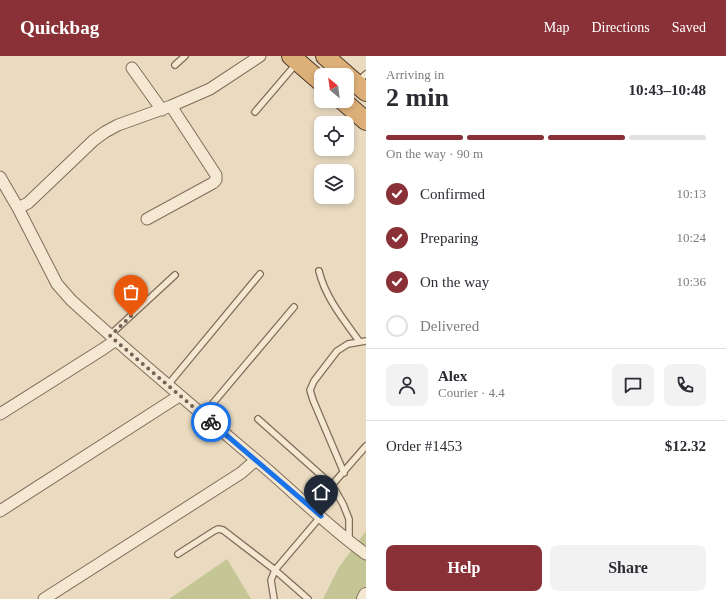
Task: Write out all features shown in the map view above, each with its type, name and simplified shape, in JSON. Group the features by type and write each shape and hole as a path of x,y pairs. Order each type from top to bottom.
{"highway":[{"path":"325,56 363,83"},
{"path":"297,58 314,75"},
{"path":"350,108 366,121"}],"street":[{"path":"18,208 28,203 94,140 105,132 118,125 166,108 210,89 260,56"},
{"path":"132,68 166,108 216,175 216,180 213,183 147,219"},
{"path":"0,177 18,208 57,284 71,300 167,386 256,460 349,542 366,554"},
{"path":"0,414 103,349 113,338"},
{"path":"0,511 179,396"},
{"path":"44,599 241,473 256,460"},
{"path":"364,599 366,595"}],"lane":[{"path":"175,65 185,56"},
{"path":"255,112 297,58"},
{"path":"319,271 321,281 327,293 359,342"},
{"path":"167,386 260,274"},
{"path":"113,338 175,275"},
{"path":"202,415 294,307"},
{"path":"344,473 310,390 314,381 337,351 348,344 366,341"},
{"path":"258,419 332,485 343,504 349,519 349,542"},
{"path":"332,485 366,446"},
{"path":"274,599 271,580 275,570 321,516"},
{"path":"178,554 218,530 223,530 275,570 308,599"}],"green space":[{"path":"366,531 366,599 323,599 339,567"},
{"path":"227,559 251,599 169,599"}],"way so far":[{"path":"131,316 110,336 211,422"}],"route":[{"path":"211,422 321,516"}]}
